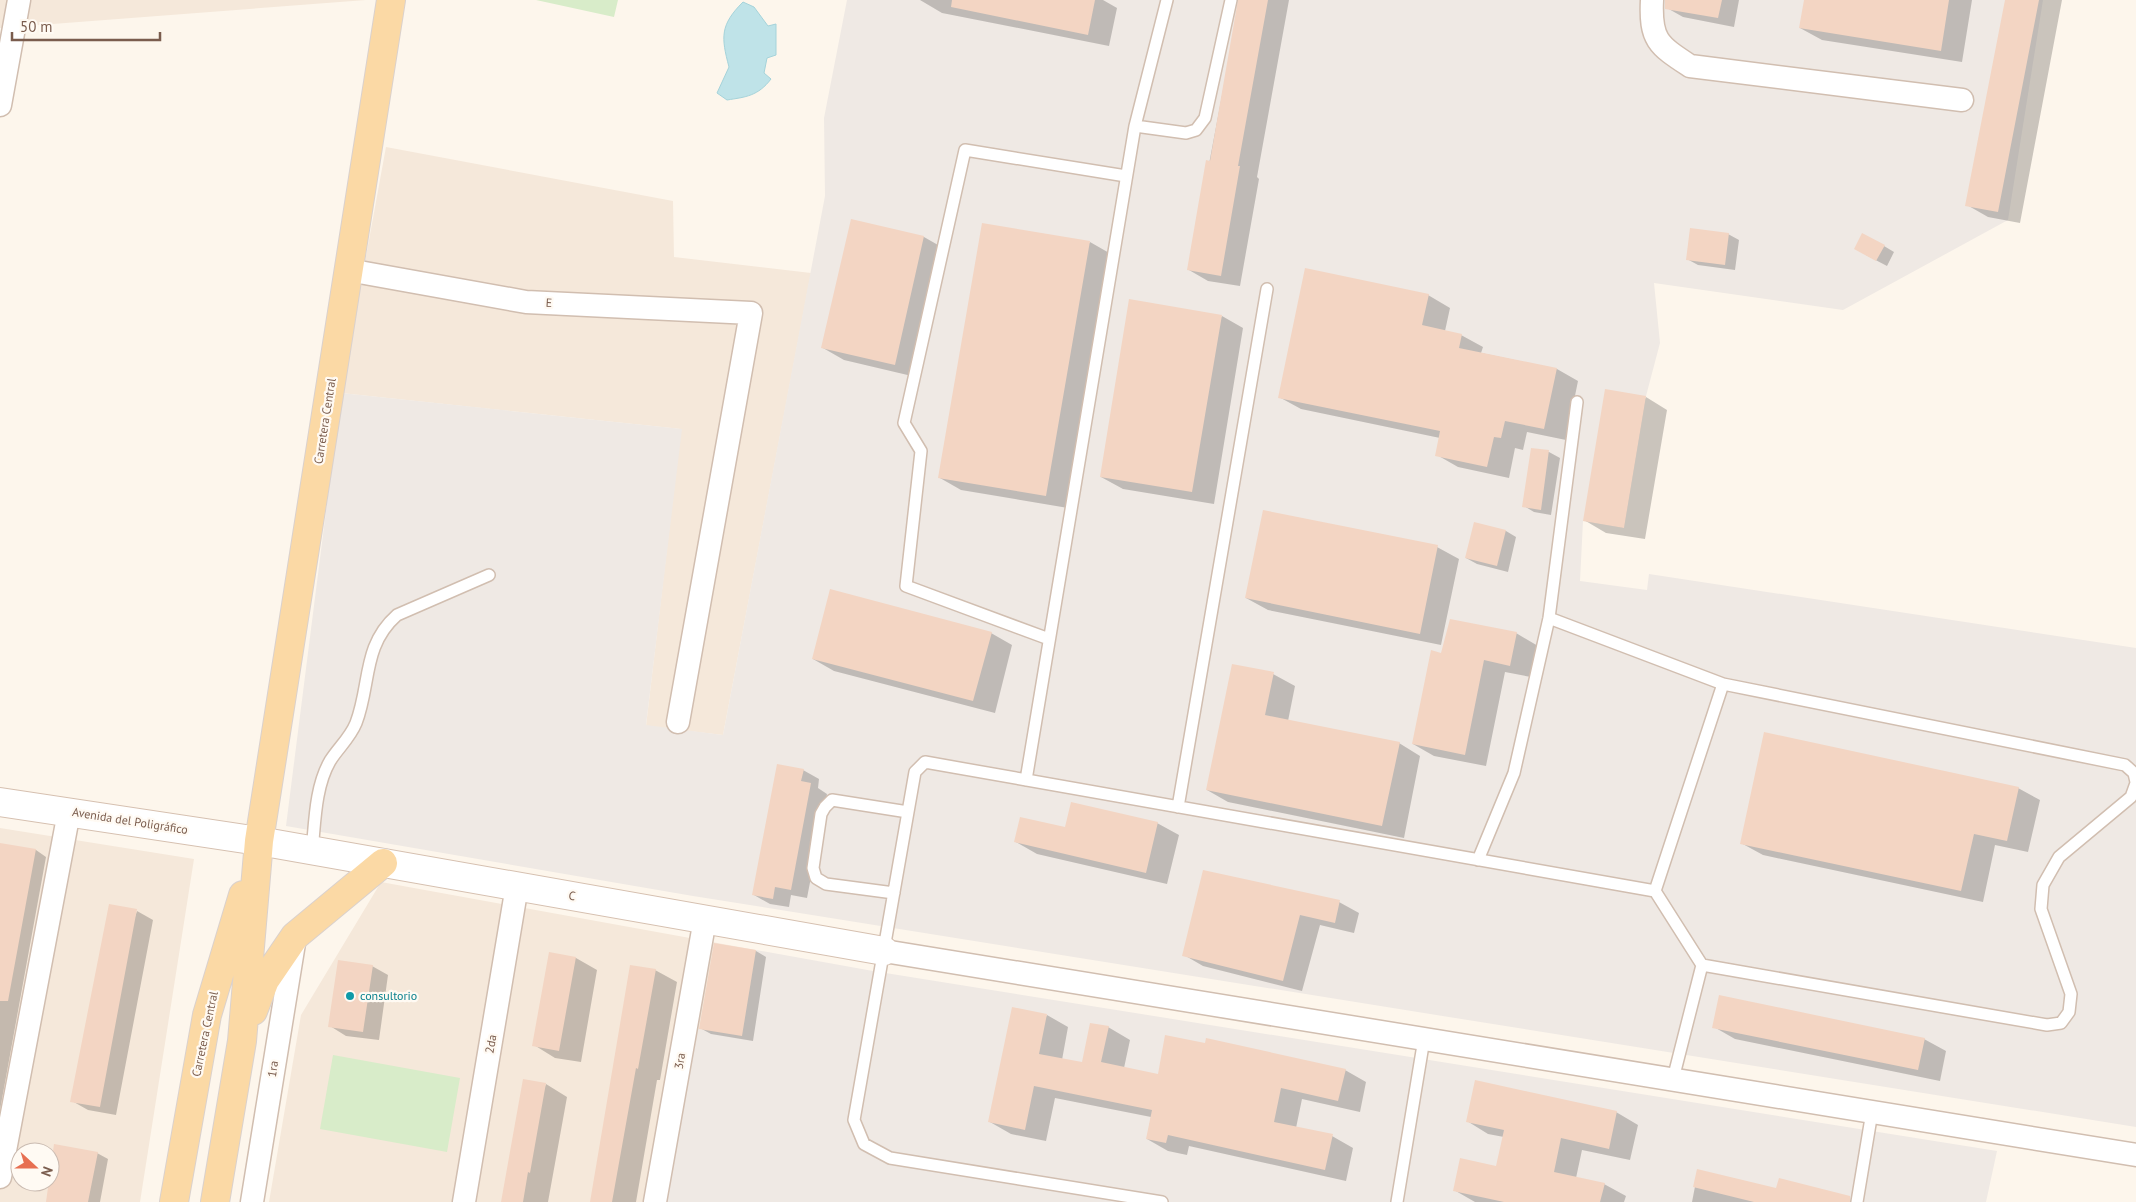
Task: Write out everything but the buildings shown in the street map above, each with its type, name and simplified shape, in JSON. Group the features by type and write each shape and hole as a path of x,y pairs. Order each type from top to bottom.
{"main road":[{"name":"Carretera Central","path":"216,1202 242,1041 259,841 390,0"},
{"name":"Carretera Central","path":"174,1202 207,1015 259,841"},
{"path":"242,1041 266,980 295,936 383,863"}],"street":[{"path":"0,105 20,0"},
{"path":"1652,0 1652,19 1658,42 1690,66 1962,100"},
{"name":"E","path":"348,270 526,302 751,313 678,722"},
{"name":"Avenida del Poligráfico","path":"0,802 259,841"},
{"path":"0,1177 69,812"},
{"name":"C","path":"259,841 884,951"},
{"name":"2da","path":"464,1202 517,886"},
{"name":"3ra","path":"655,1202 705,919"},
{"name":"1ra","path":"252,1202 295,936"},
{"path":"884,951 2136,1155"}],"lane":[{"path":"1026,780 1135,126 1167,0"},
{"path":"1135,126 1186,133 1196,130 1205,118 1231,0"},
{"path":"1049,639 906,586 921,451 904,423 965,150 1126,176"},
{"path":"1178,807 1268,289"},
{"path":"1478,860 1514,773 1549,618 1577,402"},
{"path":"312,851 319,791 330,762 346,741 355,724 375,641 384,626 396,615 489,575"},
{"path":"1549,618 1723,684 2125,765 2134,773 2136,782 2131,797 2059,857 2043,885 2041,909 2071,994 2069,1012 2061,1023 2047,1025 1702,965"},
{"path":"1655,891 1723,684"},
{"path":"1162,1202 890,1158 864,1144 854,1120 915,772 925,762 1655,891 1702,965 1673,1079"},
{"path":"894,894 826,884 816,878 813,868 821,814 832,800 908,812"},
{"path":"1397,1202 1424,1039"},
{"path":"1857,1202 1872,1112"}],"shaded area":[{"path":"0,0 366,0 0,28"},
{"path":"847,0 2043,0 2008,220 1843,310 1654,283 1660,343 1646,396 1624,528 1583,521 1580,581 1647,590 1649,574 2136,648 2136,1127 693,896 286,826 341,393 682,429 646,725 723,735 825,196 824,118"},
{"path":"386,147 673,201 674,257 811,273 723,735 646,726 681,429 341,393"},
{"path":"0,828 194,859 140,1202 0,1202"},
{"path":"381,882 756,950 742,1036 698,1029 665,1202 269,1202 301,1015"},
{"path":"756,950 873,971 1997,1151 1986,1202 665,1202 698,1029 742,1035"}],"green space":[{"path":"536,0 618,0 614,17"},
{"path":"333,1055 460,1078 447,1152 320,1129"}],"water":[{"path":"743,2 754,7 768,26 776,24 776,55 767,58 764,73 771,79 766,85 751,95 727,100 717,93 729,67 724,32 735,10"}],"place":[{"name":"consultorio","path":"350,996"}]}
